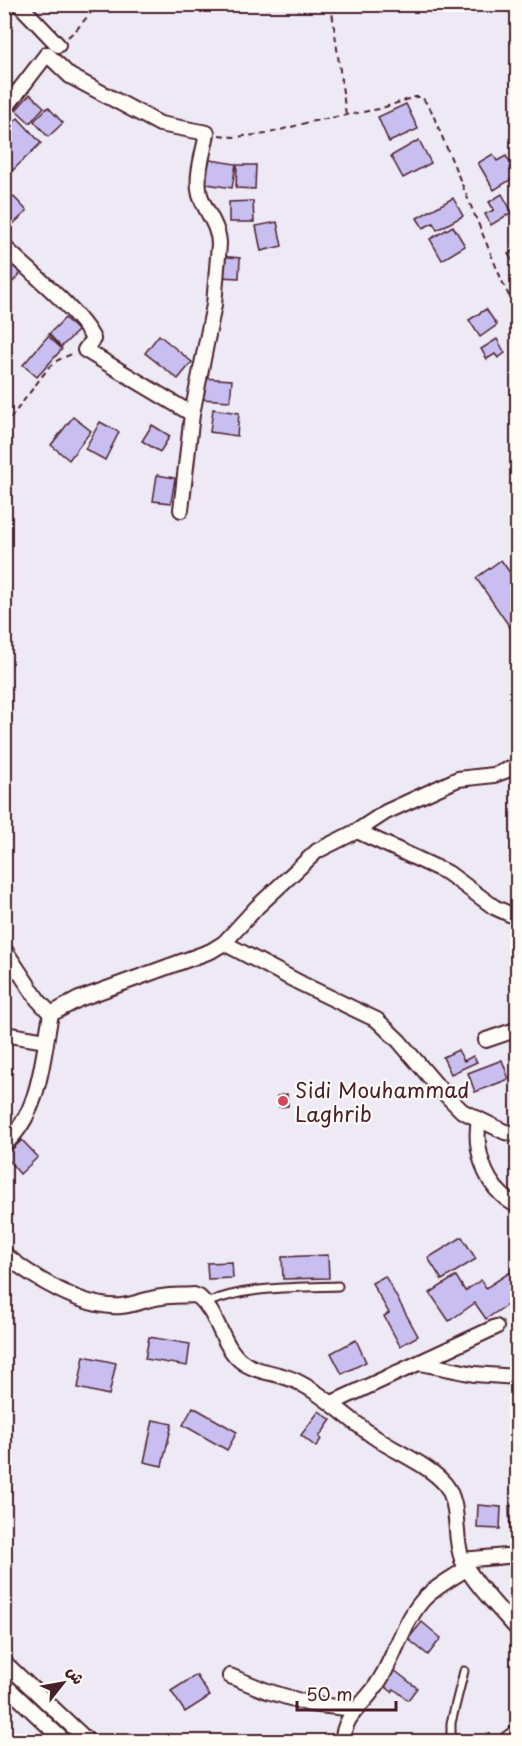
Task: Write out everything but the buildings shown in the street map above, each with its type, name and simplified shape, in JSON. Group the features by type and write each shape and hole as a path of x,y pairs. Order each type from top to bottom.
{"street":[{"path":"4,9 8,4"},
{"path":"19,4 58,45"},
{"path":"4,110 47,54 70,76 160,124 207,134 198,183 203,203 219,237 219,244 214,305 192,414 181,510"},
{"path":"4,247 89,331 93,339 85,350 192,414"},
{"path":"51,1014 79,999 193,958 224,943 257,907 317,851 357,831 386,812 458,779 494,775 518,766"},
{"path":"357,831 448,873 494,907 518,918"},
{"path":"224,943 377,1020 462,1111 505,1132 518,1134"},
{"path":"4,949 38,1000 51,1014"},
{"path":"4,1145 19,1128 34,1102 51,1014"},
{"path":"486,1040 518,1029"},
{"path":"4,1034 46,1041"},
{"path":"479,1120 480,1151 488,1178 502,1195 518,1206"},
{"path":"4,1254 38,1279 61,1291 104,1305 121,1306 161,1297 194,1295 206,1304 235,1356 242,1362 254,1369 268,1371 296,1381 332,1403 373,1436 433,1473 444,1484 451,1495 465,1564 518,1630"},
{"path":"332,1403 496,1327"},
{"path":"420,1362 474,1374 518,1377"},
{"path":"342,1742 344,1725 355,1709 370,1694 392,1659 411,1614 424,1598 465,1564 518,1555"},
{"path":"4,1662 89,1742"},
{"path":"230,1676 267,1691 310,1704 355,1709"},
{"path":"4,1684 65,1742"},
{"path":"504,1742 518,1731"}],"lane":[{"path":"206,1304 227,1295 251,1290 338,1286"},
{"path":"451,1742 451,1723 464,1671"}],"path":[{"path":"58,45 77,29 98,4"},
{"path":"331,4 346,115"},
{"path":"207,134 232,137 266,134 309,122 379,109 415,97 426,99 505,288 518,313"},
{"path":"4,427 49,367 65,356 85,350"}],"place":[{"name":"Sidi Mouhammad Laghrib","path":"283,1101"}]}
